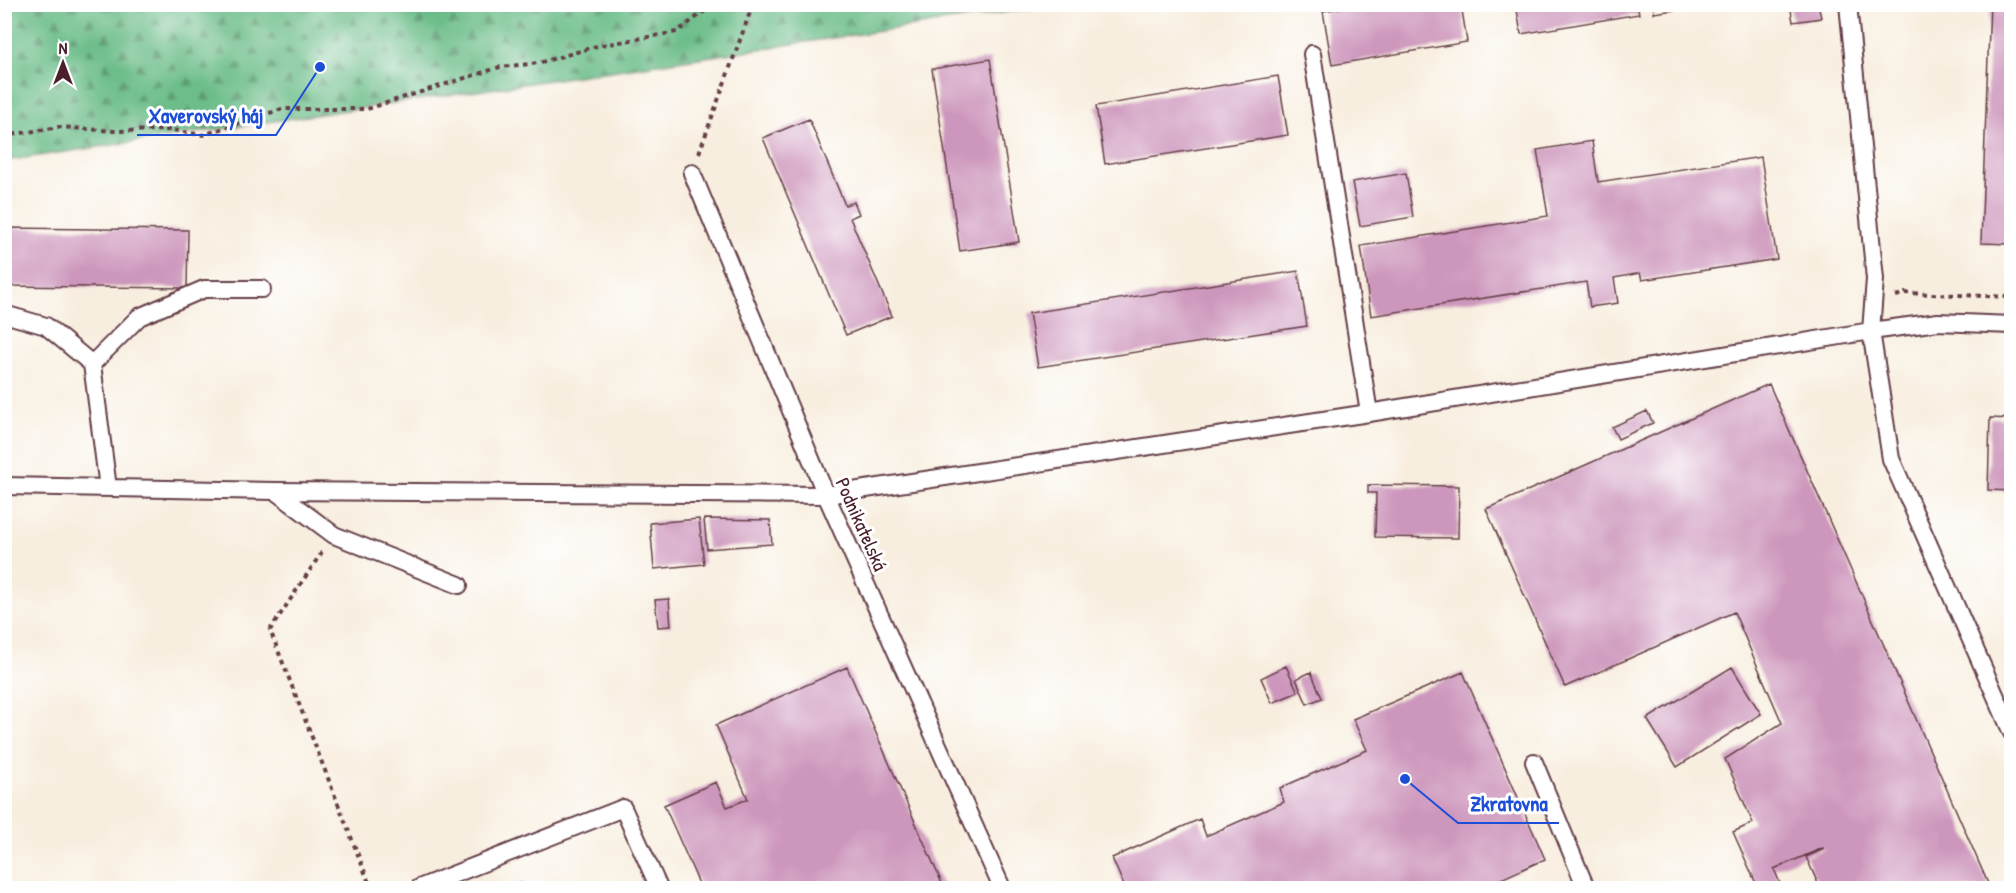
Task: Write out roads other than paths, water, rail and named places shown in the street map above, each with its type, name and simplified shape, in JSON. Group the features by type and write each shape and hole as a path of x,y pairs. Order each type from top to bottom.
{"lane":[{"path":"1848,4 1875,279 1870,331 1892,459 2012,733"},
{"path":"1312,54 1369,413"},
{"name":"Podnikatelská","path":"692,173 826,495 1002,888"},
{"path":"92,364 140,317 204,289 261,289"},
{"path":"4,314 46,326 92,364 108,488"},
{"path":"4,486 275,492 826,495 1369,413 1870,331 1938,322 2012,325"},
{"path":"275,492 334,535 459,585"},
{"path":"1534,762 1586,888"},
{"path":"419,888 623,808 659,888"}],"place":[{"name":"Xaverovský háj","path":"320,67"},
{"name":"Zkratovna","path":"1405,779"}]}
